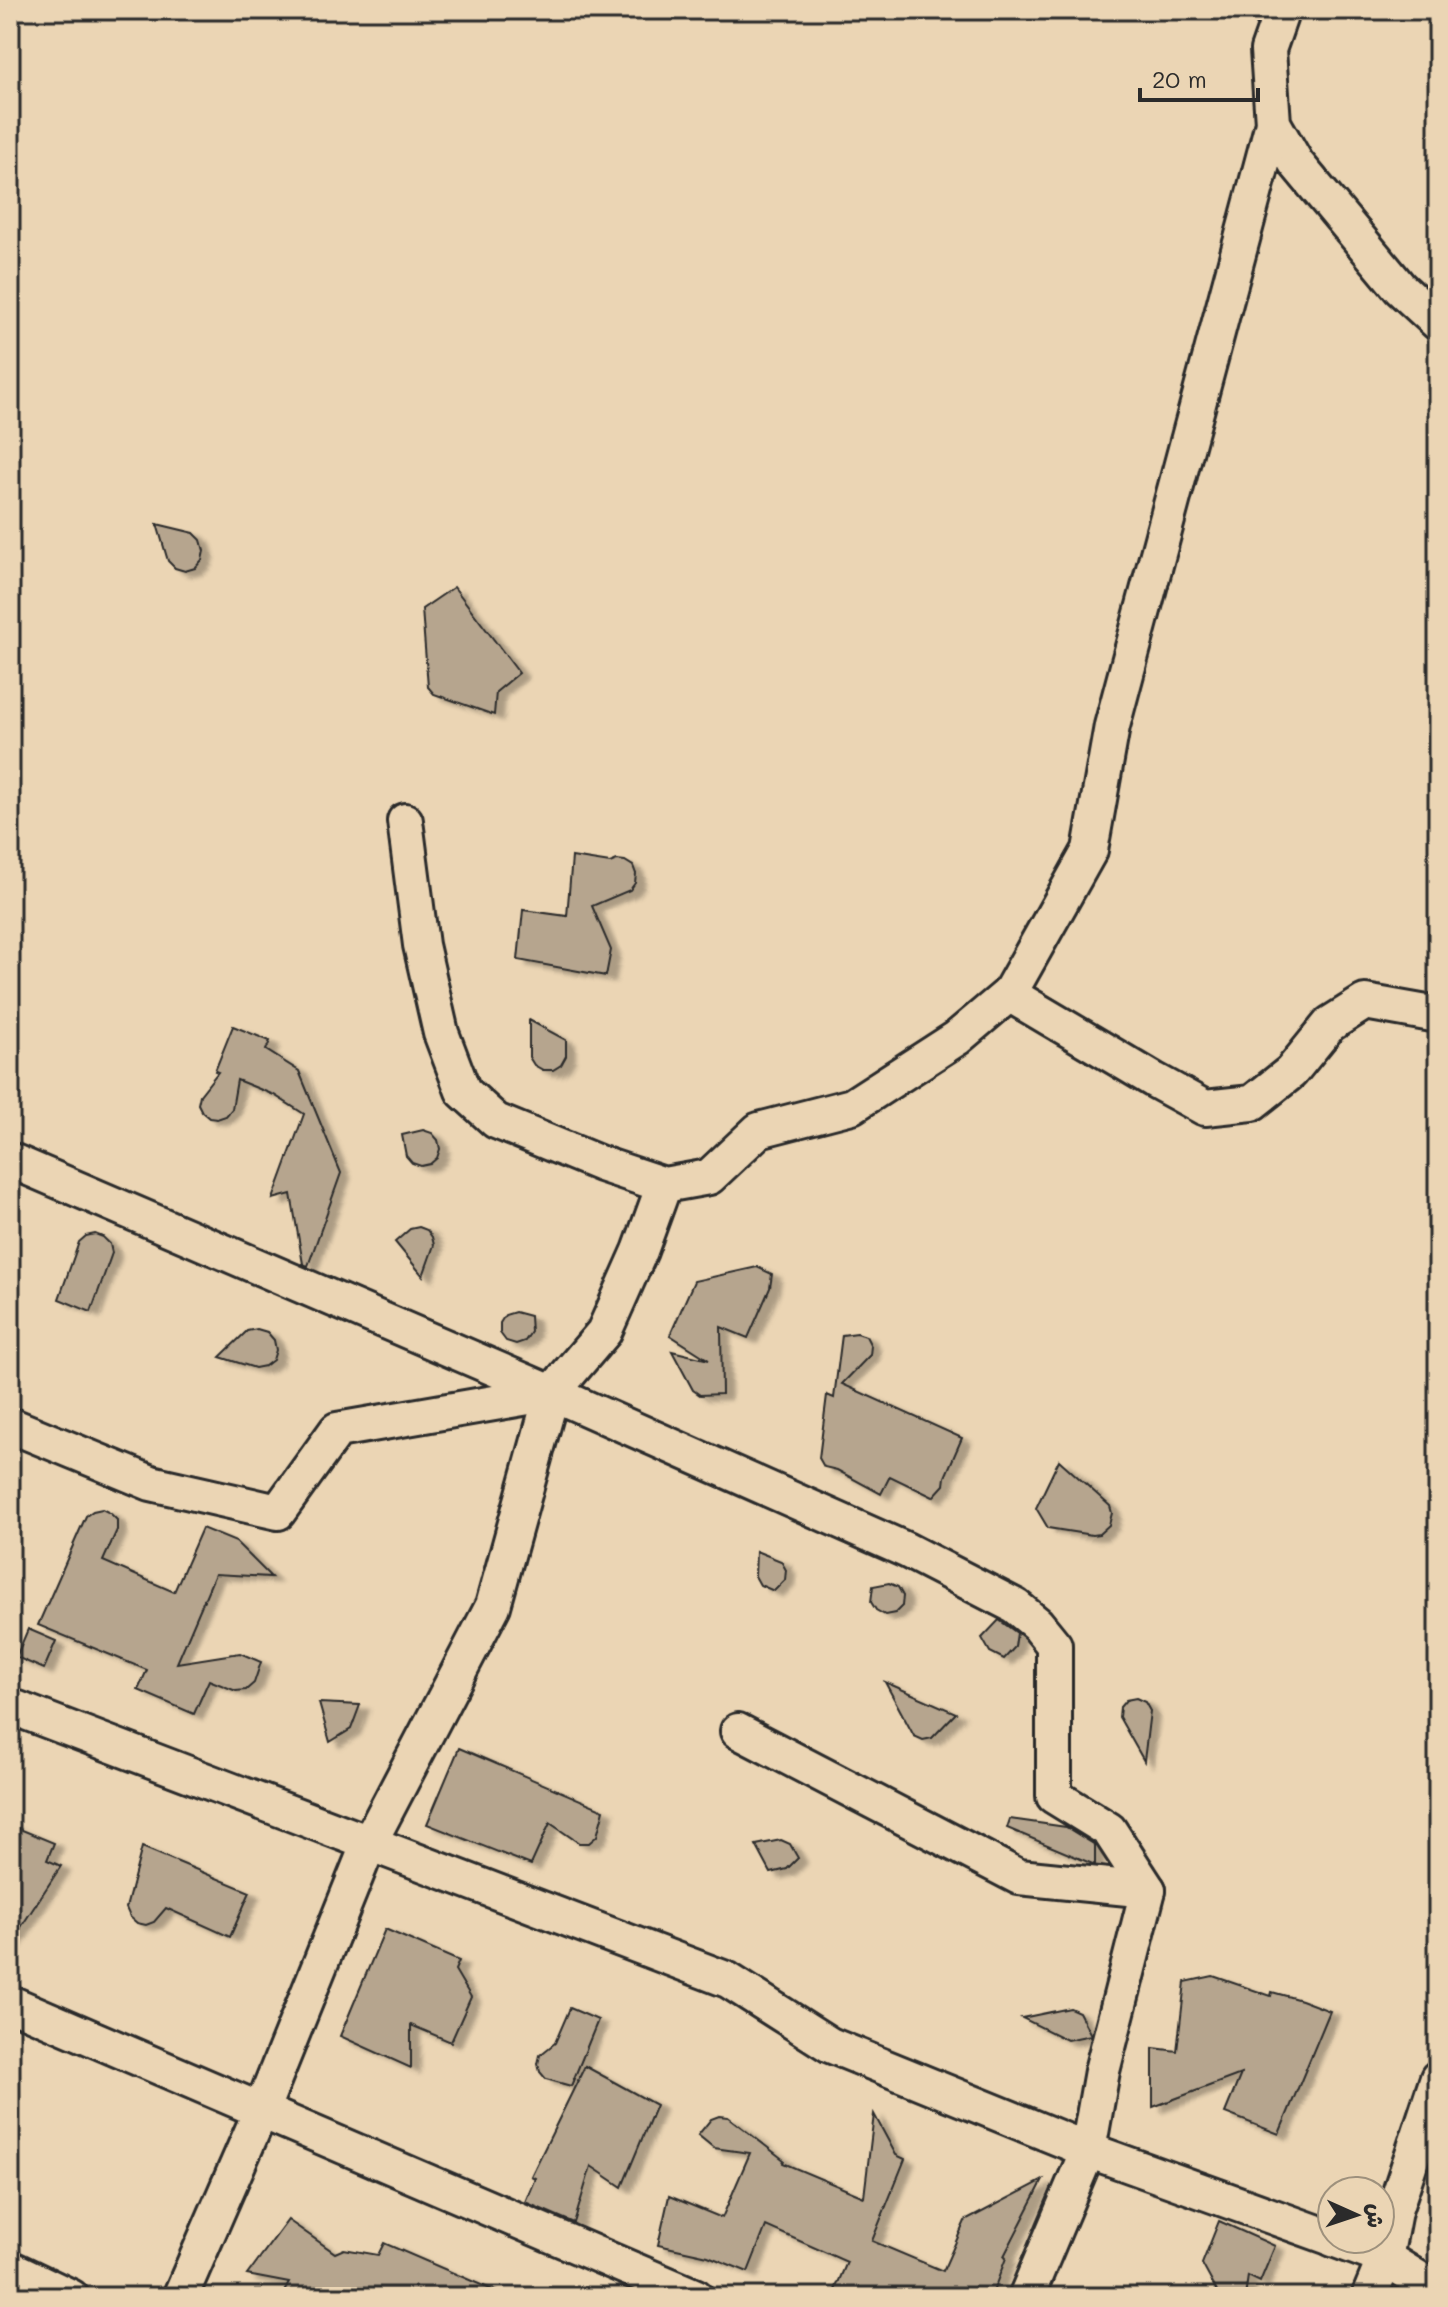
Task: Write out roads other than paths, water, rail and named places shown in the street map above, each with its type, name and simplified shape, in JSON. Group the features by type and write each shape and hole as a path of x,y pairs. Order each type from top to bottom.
{"street":[{"path":"405,821 421,945 441,1033 463,1091 496,1121 601,1164 664,1185 709,1177 759,1130 852,1106 957,1038 1009,994 1090,850 1112,726 1273,123 1268,50 1282,10"},
{"path":"1273,123 1305,175 1400,288 1438,323"},
{"path":"1009,994 1205,1108 1252,1103 1291,1072 1330,1024 1365,1002 1438,1015"},
{"path":"10,1160 552,1393 906,1550 1015,1606 1037,1624 1054,1645 1054,1796 1109,1830 1148,1890 1102,2071 1088,2150 1026,2297"},
{"path":"180,2297 261,2111 369,1843 493,1606 552,1393 604,1332 640,1251 664,1185"},
{"path":"10,1425 151,1483 278,1512 337,1430 552,1393"},
{"path":"10,1706 728,1980 830,2045 1088,2150 1316,2233"},
{"path":"738,1731 1019,1877 1148,1890"},
{"path":"10,2003 696,2297"},
{"path":"1369,2297 1385,2258 1394,2211 1436,2089"},
{"path":"1377,2255 1438,2291"},
{"path":"10,2268 71,2297"}]}
